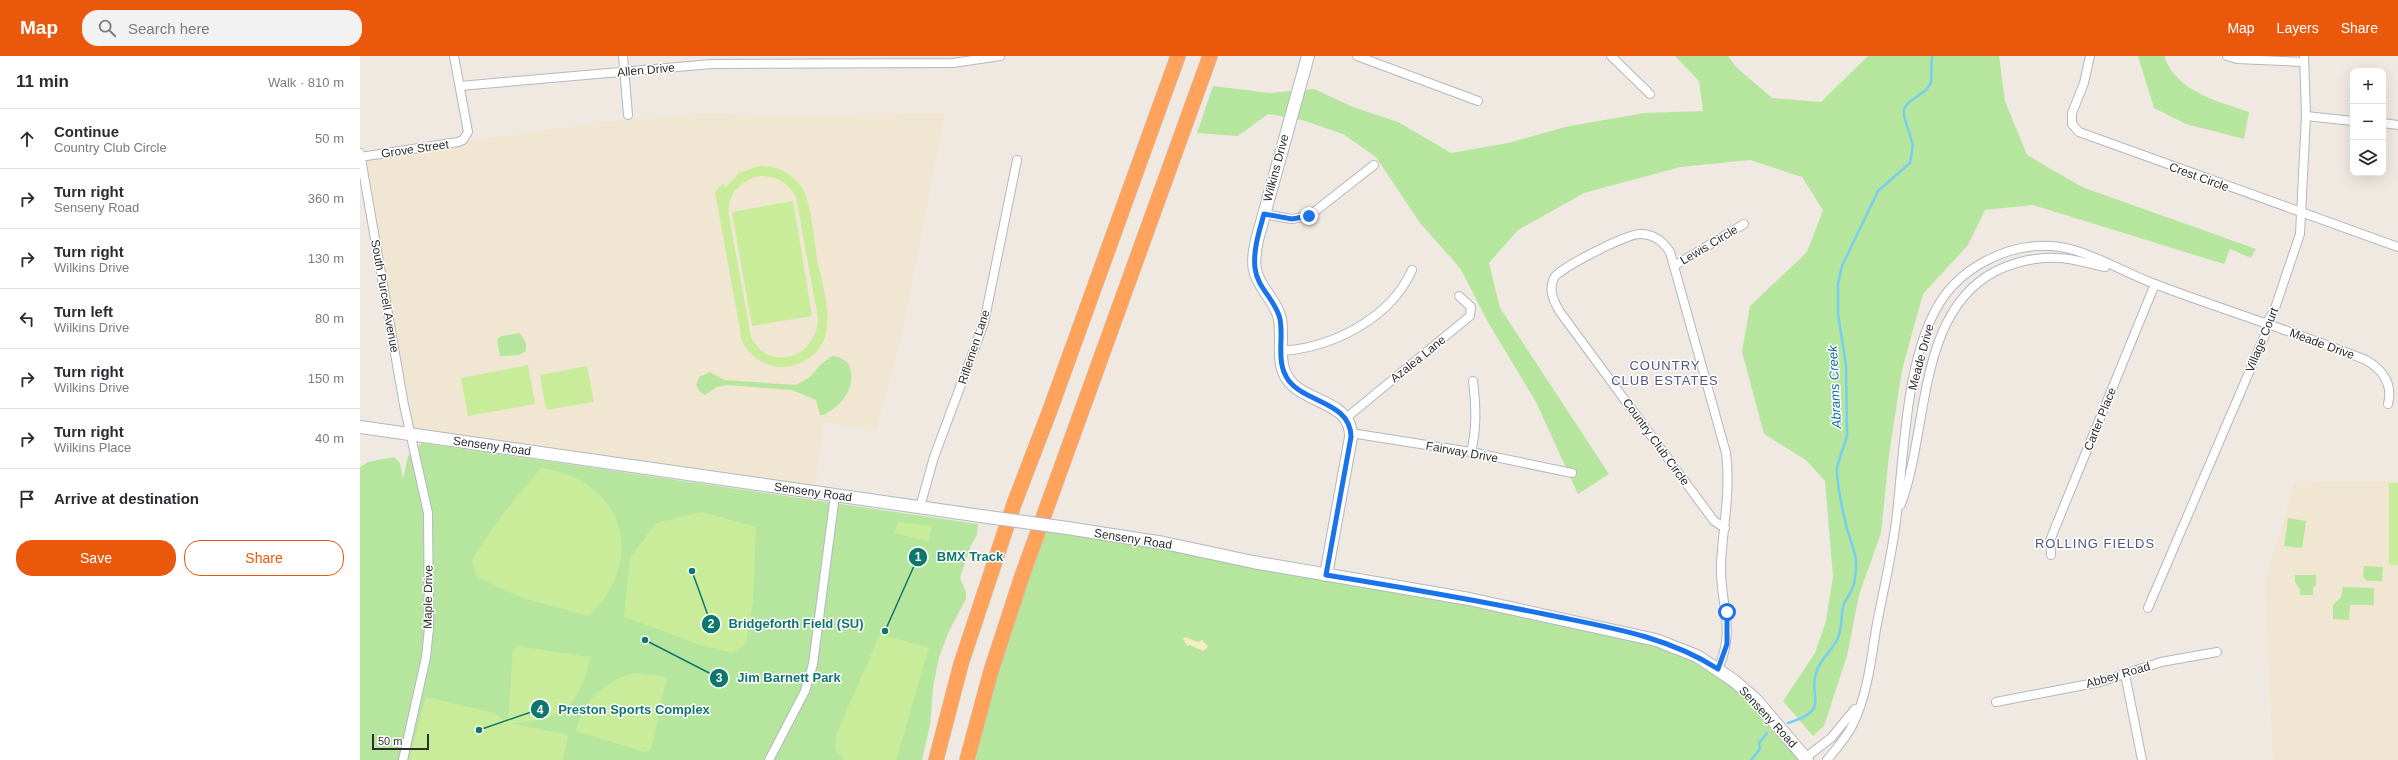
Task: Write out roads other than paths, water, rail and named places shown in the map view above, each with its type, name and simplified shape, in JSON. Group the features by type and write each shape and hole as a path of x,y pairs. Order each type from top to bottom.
{"highway":[{"path":"936,760 961,664 1004,534 1178,56"},
{"path":"967,760 991,671 1019,584 1210,56"}],"main road":[{"name":"Wilkins Drive","path":"1308,56 1264,214 1255,252 1255,270 1257,278 1274,304 1279,318 1282,368 1293,386 1336,410 1346,418"},
{"path":"1326,575 1351,432 1346,418"},
{"name":"Senseny Road","path":"360,427 1164,543 1326,575 1469,599 1632,633 1689,652 1718,669 1755,699 1806,759"}],"street":[{"path":"454,56 460,86"},
{"path":"623,56 628,115"},
{"name":"Allen Drive","path":"460,86 712,64 953,63 1000,56"},
{"path":"1357,56 1478,101"},
{"path":"1611,56 1650,94"},
{"name":"Crest Circle","path":"2090,56 2084,84 2072,113 2072,124 2079,132 2398,247"},
{"path":"2227,56 2237,59 2304,59"},
{"name":"Village Court","path":"2148,608 2236,406 2265,335 2266,324 2274,311 2300,234 2306,116 2304,59"},
{"name":"Grove Street","path":"360,156 458,142 468,134 460,86"},
{"path":"2306,116 2350,121"},
{"path":"2386,123 2398,125"},
{"name":"South Purcell Avenue","path":"360,156 411,434"},
{"name":"Riflemen Lane","path":"920,507 934,457 984,323 1017,160"},
{"path":"1264,214 1292,219 1309,216 1374,165"},
{"name":"Lewis Circle","path":"1674,266 1744,224"},
{"name":"Country Club Circle","path":"1718,669 1727,644 1728,630 1722,578 1724,528 1728,487 1726,453 1670,252 1661,242 1648,235 1633,235 1562,268 1552,282 1552,295 1560,312 1710,515 1720,526 1724,528"},
{"name":"Meade Drive","path":"1827,760 1845,738 1853,725 1871,660 1897,514 1907,421 1922,345 1935,312 1951,288 1969,272 1992,258 2030,247 2044,246 2072,249 2155,284 2332,347 2372,364 2382,373 2388,383 2390,390 2388,404"},
{"name":"Meade Drive","path":"1897,514 1914,461 1939,339 1949,317 1960,300 1990,274 2028,260 2057,258 2114,268"},
{"path":"1280,351 1322,345 1348,333 1388,304 1408,280 1412,270"},
{"name":"Carter Place","path":"2051,555 2050,542 2055,528 2155,284"},
{"name":"Azalea Lane","path":"1346,418 1470,316 1471,306 1459,296"},
{"path":"1471,452 1476,433 1477,411 1473,381"},
{"name":"Fairway Drive","path":"1351,432 1471,452 1572,472"},
{"name":"Maple Drive","path":"403,760 424,672 429,628 428,513 411,434"},
{"path":"769,760 804,690 813,664 835,495"},
{"name":"Abbey Road","path":"1996,702 2100,682 2161,662 2217,652"},
{"path":"2126,674 2142,760"},
{"name":"Meade Drive","path":"1806,759 1841,728 1861,700"}],"waterway":[{"name":"Abrams Creek","path":"1788,723 1802,718 1810,713 1814,707 1814,687 1818,668 1837,640 1841,628 1842,610 1845,601 1853,588 1855,576 1856,565 1854,550 1843,511 1837,475 1837,467 1847,436 1846,365 1838,314 1838,284 1842,266 1878,191 1910,163 1913,145 1904,116 1904,109 1908,103 1926,90 1931,83 1932,56"},
{"name":"Abrams Creek","path":"1751,760 1760,749 1759,743 1767,733"}],"place":[{"name":"Bridgeforth Field (SU)","path":"692,571"},
{"name":"BMX Track","path":"885,631"},
{"name":"Jim Barnett Park","path":"645,640"},
{"name":"Preston Sports Complex","path":"479,730"}],"district":[{"name":"COUNTRY CLUB ESTATES","path":"1665,372"},
{"name":"ROLLING FIELDS","path":"2095,543"}]}
